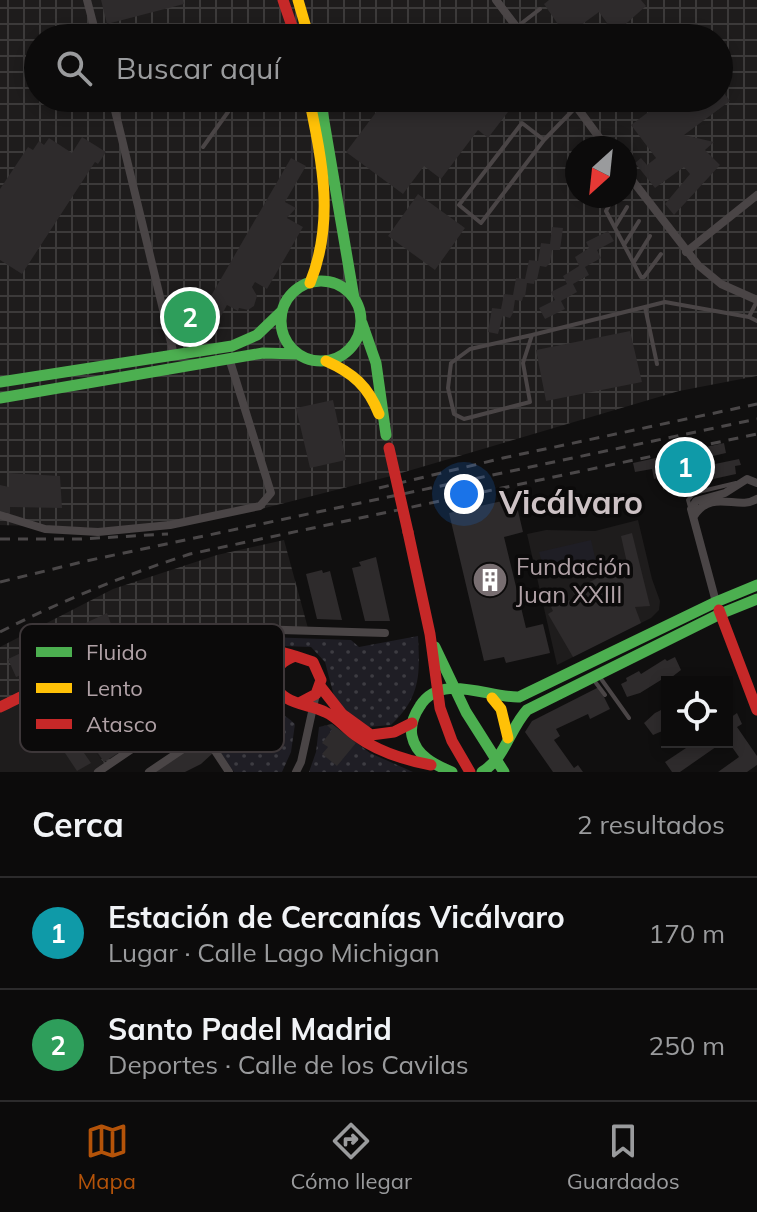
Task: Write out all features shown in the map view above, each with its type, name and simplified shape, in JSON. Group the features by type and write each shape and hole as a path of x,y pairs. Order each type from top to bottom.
{"main road":[{"path":"283,0 291,24"},
{"path":"298,0 305,24"},
{"path":"310,283 323,246 325,196 311,112"},
{"path":"322,112 354,298 368,336 430,634 436,692 452,741 470,772"},
{"path":"0,382 243,342 270,325 292,293 310,283 334,283 354,298"},
{"path":"282,311 284,337 298,354"},
{"path":"326,361 340,357 351,348 359,335 361,321"},
{"path":"0,398 229,358 263,353 298,354 353,372 365,384 378,409 388,442"},
{"path":"501,767 515,723 527,710 595,676 757,585"},
{"path":"436,766 419,753 411,732 422,703 436,692 452,687 507,699 532,692 718,608 757,599"},
{"path":"718,608 755,702"},
{"path":"430,634 452,687 483,744 501,767"},
{"path":"284,653 308,658 317,667 318,690 339,713 371,735 394,732 412,723"},
{"path":"284,662 295,656"},
{"path":"298,703 318,690"},
{"path":"284,696 329,713 365,741 391,755 452,772"},
{"path":"0,707 20,698"},
{"path":"492,698 501,709 509,739"},
{"path":"482,772 501,767"}],"street":[{"path":"87,0 93,24"},
{"path":"496,0 515,24"},
{"path":"115,112 174,355"},
{"path":"580,112 598,136"},
{"path":"637,191 708,275 731,290 757,300"},
{"path":"686,252 757,195"},
{"path":"0,515 45,529 98,532 170,525 260,506 271,493 229,358"},
{"path":"718,608 692,512 696,501 725,493 747,479 757,483"},
{"path":"692,512 714,502 749,503 757,499"},
{"path":"284,631 359,630 385,633"},
{"path":"296,772 318,690"},
{"path":"298,703 309,727"},
{"path":"309,727 320,715 329,713"},
{"path":"98,772 128,752"},
{"path":"149,772 179,752"},
{"path":"215,752 229,772"}],"lane":[{"path":"521,24 540,9"},
{"path":"203,147 228,112"},
{"path":"544,140 522,123 459,205 481,223 544,140 571,112"},
{"path":"608,208 606,211 641,277 661,254"},
{"path":"615,227 626,208"},
{"path":"624,245 639,221"},
{"path":"634,262 650,236"},
{"path":"749,317 757,300"},
{"path":"532,335 523,363 530,402 464,419 454,414 448,388 451,363 470,349 665,302 757,321"},
{"path":"645,306 657,364"},
{"path":"595,676 605,695"},
{"path":"595,676 629,718"}],"shaded area":[{"path":"0,0 757,0 757,376 679,391 391,476 261,509 123,529 0,525"},
{"path":"638,520 660,601 659,610 651,618 557,665 527,534 546,530 595,531"},
{"path":"284,540 309,632 284,632 284,624 45,624 113,589 217,555"},
{"path":"591,540 597,566 546,577 539,552"},
{"path":"418,636 419,662 413,695 391,725 368,727 349,716 335,700 325,662 311,647 284,646 284,638 351,640 359,647"},
{"path":"20,637 20,698 0,707 0,647"},
{"path":"20,698 20,752 96,752 106,766 98,772 0,772 0,707"},
{"path":"284,716 295,724 291,752 282,772 234,772 220,752 284,752"},
{"path":"332,724 370,753 413,772 309,772 316,752 319,727"},
{"path":"96,752 127,752 106,766"}],"building":[{"path":"101,0 183,0 184,4 107,24"},
{"path":"549,0 641,0 646,6 626,24 606,24 599,12 582,24 558,24 544,4"},
{"path":"376,112 508,112 488,138 478,130 441,179 424,166 403,194 346,152"},
{"path":"648,112 715,112 684,135 714,142 705,150 720,165 674,215 665,204 690,174 684,167 655,188 637,161 641,158 647,165 656,158 631,125"},
{"path":"82,137 106,152 98,164 95,162 22,274 0,260 0,189 28,147 33,150 39,141 44,145 49,138 72,153"},
{"path":"291,158 306,166 285,202 296,208 287,218 303,227 267,289 255,282 252,287 257,296 254,306 248,310 239,308 238,311 227,305 212,333 173,316 185,298 204,308"},
{"path":"418,194 465,228 435,270 388,236"},
{"path":"552,227 563,228 560,250 552,250 550,263 546,267 540,266 534,284 527,283 525,297 522,301 515,300 510,318 503,316 498,334 488,332 492,308 501,309 504,294 513,295 516,278 525,279 529,260 538,261 541,243 550,244"},
{"path":"608,231 614,241 597,250 601,258 585,267 589,275 573,284 577,292 561,301 565,309 545,319 539,308 555,300 551,292 567,284 563,276 579,266 575,257 589,248 586,242"},
{"path":"630,331 642,382 546,401 536,350"},
{"path":"333,400 346,460 310,468 296,408"},
{"path":"724,443 726,453 713,456 715,464 739,459 741,465 735,466 736,474 663,490 661,477 654,479 652,469 635,472 633,463"},
{"path":"9,473 60,476 62,508 10,507 10,514 0,511 0,485 9,487"},
{"name":"Fundación Juan XXIII","path":"515,498 523,532 504,537 526,628 543,624 550,653 506,663 504,657 484,661 449,513"},
{"path":"632,533 650,606 635,607 641,623 573,657 548,614 553,611 551,607 576,598 572,591 627,563 621,536"},
{"path":"376,557 390,621 365,621 352,568 361,566 359,562"},
{"path":"322,570 323,573 330,571 342,620 317,619 306,574"},
{"path":"107,613 111,624 83,624"},
{"path":"20,653 20,675 16,677 8,659"},
{"path":"675,657 681,670 673,676 661,676 661,680 640,693 627,697 621,684 627,681 626,678 639,671 641,674 665,659"},
{"path":"599,687 610,709 590,719 588,714 556,729 560,736 554,740 574,768 578,765 583,772 553,772 525,732 532,721"},
{"path":"661,710 661,732 653,735 644,723"},
{"path":"737,713 742,724 737,727 757,756 757,765 747,772 718,772 739,757 733,748 733,716"},
{"path":"332,724 356,743 337,766 322,754 328,747 322,743 332,730 327,725"},
{"path":"686,748 714,748 680,772 672,772 665,762"},
{"path":"64,752 83,752 91,763 77,771"},
{"path":"97,752 119,752 104,762"},
{"path":"183,752 213,753 185,772 153,772"}],"railway":[{"path":"379,488 757,404"},
{"path":"0,582 86,561 757,419"},
{"path":"0,632 94,589 190,554 757,434"},
{"path":"0,539 168,534"}],"traffic: fast":[{"path":"322,112 354,298"},
{"path":"321,281 336,284 349,293 358,306 361,321 358,336 349,349 336,358 321,361 306,358 293,349 284,336 281,321 284,306 293,293 306,284 321,281"},
{"path":"0,382 232,346 257,335 282,311"},
{"path":"362,323 376,363 386,435"},
{"path":"0,398 263,353 298,354"},
{"path":"452,772 433,763 414,743 414,717 429,696 452,688 519,697 757,585"},
{"path":"482,772 497,759 527,710 720,614 757,599"},
{"path":"435,647 466,712 504,772"}],"traffic: slow":[{"path":"298,0 305,24"},
{"path":"310,283 318,260 324,214 322,168 312,112"},
{"path":"326,361 358,382 379,414"},
{"path":"492,698 501,709 508,738"}],"traffic: jam":[{"path":"283,0 291,24"},
{"path":"389,448 408,532"},
{"path":"408,532 430,634 440,708 452,741 470,772"},
{"path":"719,610 757,710"},
{"path":"284,653 295,656"},
{"path":"284,662 295,656 313,662 321,680 316,694 299,703"},
{"path":"320,686 342,714 371,735 394,732 412,723"},
{"path":"284,696 329,714 382,751 431,765"},
{"path":"0,707 20,697"}],"place":[{"name":"Santo Padel Madrid","path":"190,317"},
{"name":"Estación de Cercanías Vicálvaro","path":"685,467"},
{"name":"Fundación Juan XXIII","path":"490,580"}],"district":[{"name":"Vicálvaro","path":"571,502"}]}
